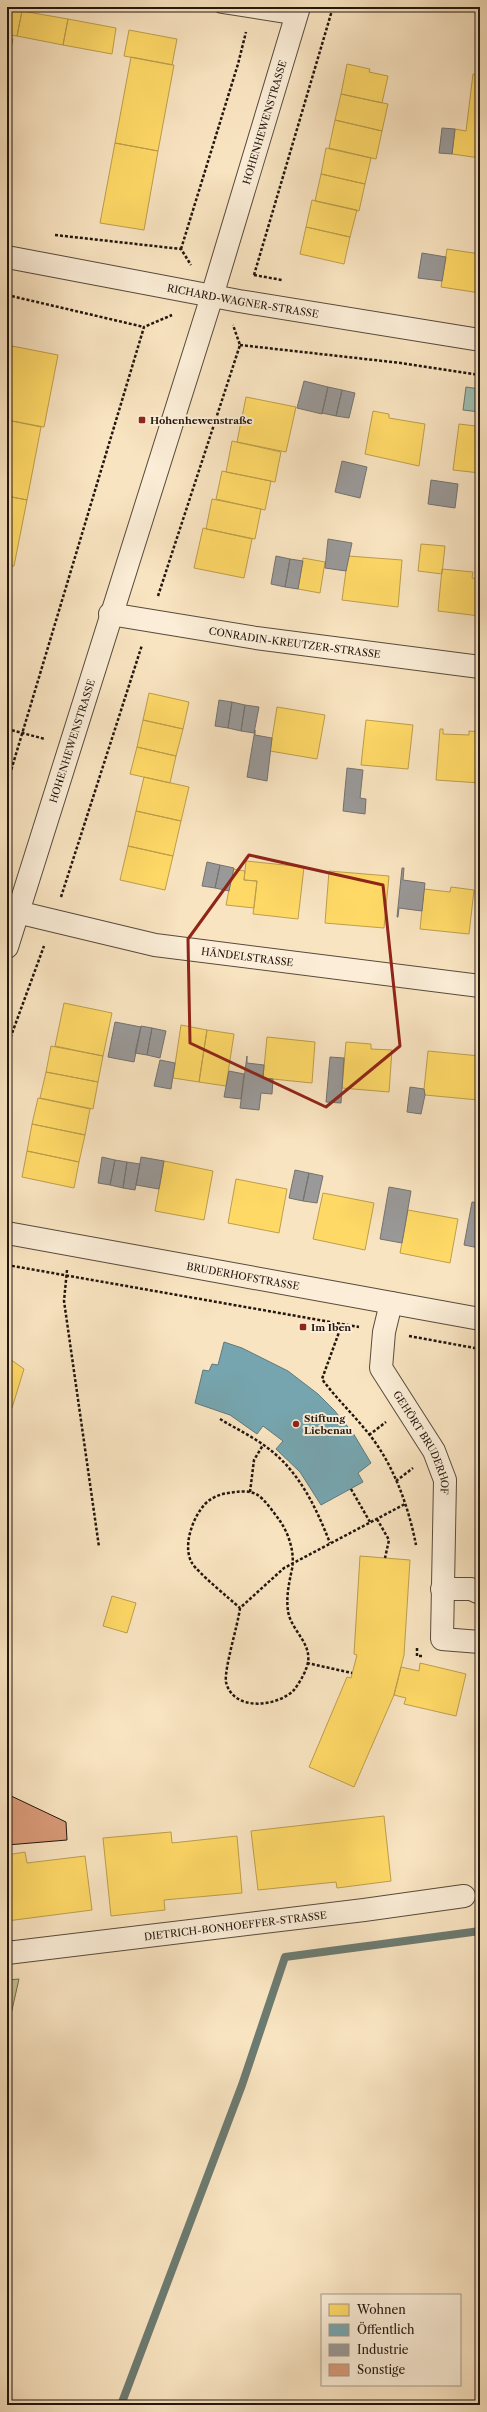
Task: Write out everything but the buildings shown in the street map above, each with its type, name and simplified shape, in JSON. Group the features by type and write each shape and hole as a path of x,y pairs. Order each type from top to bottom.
{"street":[{"name":"HOHENHEWENSTRASSE","path":"7,947 71,746 110,614 212,296 297,13"},
{"name":"RICHARD-WAGNER-STRASSE","path":"7,257 212,296 480,340"},
{"name":"CONRADIN-KREUTZER-STRASSE","path":"110,614 264,639 480,667"},
{"name":"HÄNDELSTRASSE","path":"17,912 155,945 480,986"},
{"name":"BRUDERHOFSTRASSE","path":"7,1233 480,1319"},
{"name":"GEHÖRT BRUDERHOF","path":"391,1303 384,1332 381,1368 434,1451 445,1480 442,1639 480,1642"},
{"path":"442,1588 471,1589 480,1592"},
{"name":"DIETRICH-BONHOEFFER-STRASSE","path":"7,1953 364,1910 464,1896"}],"lane":[{"path":"220,7 251,12 297,13"}],"path":[{"path":"254,275 333,7"},
{"path":"193,269 181,249 238,64 251,12"},
{"path":"55,235 181,249"},
{"path":"7,295 144,327 175,314"},
{"path":"7,1047 54,921 240,345 233,324"},
{"path":"7,784 144,327"},
{"path":"240,345 401,363 480,375"},
{"path":"7,729 71,746"},
{"path":"68,1244 64,1301 99,1547"},
{"path":"7,1265 480,1349"},
{"path":"342,1324 322,1379 335,1397 365,1428 389,1465 405,1504 417,1548"},
{"path":"220,1419 275,1453 305,1488 318,1511 330,1543"},
{"path":"250,1492 254,1460 263,1445"},
{"path":"351,1489 370,1522"},
{"path":"240,1608 192,1563 188,1547 192,1528 205,1504 220,1494 250,1492 257,1494 288,1533 293,1563 287,1592 288,1612 295,1628 302,1638 309,1656 294,1689 277,1701 247,1703 233,1695 226,1682 226,1669 238,1626 240,1608 284,1568 293,1563 330,1543 405,1504"},
{"path":"377,1519 389,1540 385,1558"},
{"path":"417,1640 417,1656 432,1657"},
{"path":"307,1663 352,1673"}],"highlighted area":[{"path":"249,855 383,885 400,1046 326,1107 190,1043 188,939"}],"shaded area":[{"path":"19,1979 7,2032 7,1980"}],"water":[{"path":"466,387 480,389 480,412 463,410"}],"waterway":[{"path":"121,2405 242,2085 285,1957 480,1931"}],"place":[{"name":"Hohenhewenstraße","path":"142,420"},
{"name":"Im Iben","path":"303,1327"},
{"name":"Stiftung Liebenau","path":"296,1424"}]}
